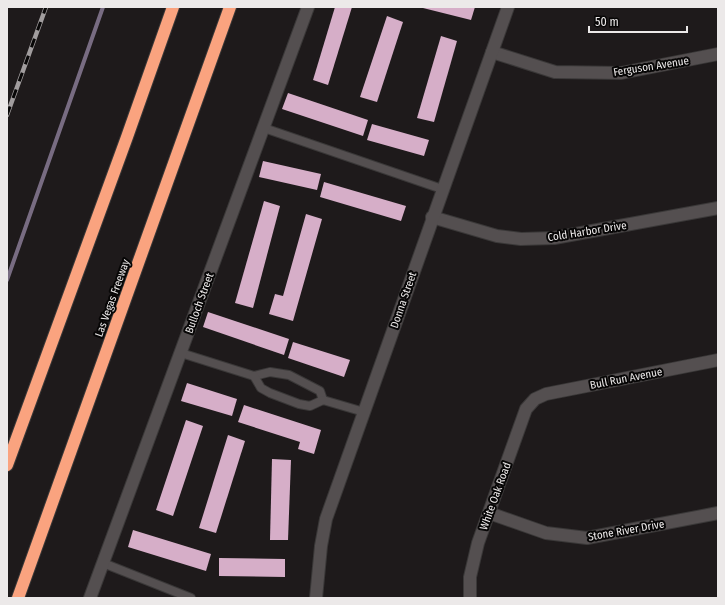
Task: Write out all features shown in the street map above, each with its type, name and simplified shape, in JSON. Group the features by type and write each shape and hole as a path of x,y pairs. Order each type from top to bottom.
{"highway":[{"path":"7,465 173,7"},
{"name":"Las Vegas Freeway","path":"18,598 230,7"}],"street":[{"name":"Bulloch Street","path":"90,598 308,7"},
{"name":"Donna Street","path":"316,598 320,546 326,519 432,217 508,7"},
{"name":"Ferguson Avenue","path":"492,52 555,72 621,73 718,54"},
{"name":"Cold Harbor Drive","path":"432,217 497,236 521,239 548,238 718,208"},
{"name":"Bull Run Avenue","path":"535,399 546,394 718,360"},
{"name":"White Oak Road","path":"470,598 470,577 478,543 526,408 535,399"},
{"name":"Stone River Drive","path":"489,512 546,533 587,538 718,513"}],"lane":[{"path":"264,128 442,189"},
{"path":"181,353 254,376 270,372 289,375 320,391 323,400"},
{"path":"254,376 261,388 299,404 310,406 323,400 364,412"},
{"path":"103,563 191,598"}],"building":[{"path":"335,7 352,7 328,85 313,80"},
{"path":"419,7 475,7 471,20"},
{"path":"387,16 403,22 377,102 360,97"},
{"path":"441,36 457,41 434,122 417,118"},
{"path":"288,93 368,120 363,136 282,109"},
{"path":"372,124 429,140 424,156 367,140"},
{"path":"263,161 321,174 317,190 259,177"},
{"path":"324,182 406,206 401,221 320,197"},
{"path":"264,201 280,206 253,308 235,303"},
{"path":"306,214 322,219 293,321 269,314 275,294 283,296"},
{"path":"208,312 289,339 284,355 203,327"},
{"path":"293,342 350,360 344,377 288,358"},
{"path":"187,383 237,399 232,416 181,401"},
{"path":"244,405 321,430 314,454 298,449 300,442 238,422"},
{"path":"186,420 203,426 173,516 156,510"},
{"path":"228,435 245,441 216,533 199,528"},
{"path":"272,459 291,460 288,540 270,540"},
{"path":"133,530 211,554 206,571 128,547"},
{"path":"219,558 285,559 285,577 219,576"}],"waterway":[{"path":"7,280 103,7"}],"railway":[{"path":"7,115 46,7"}]}
